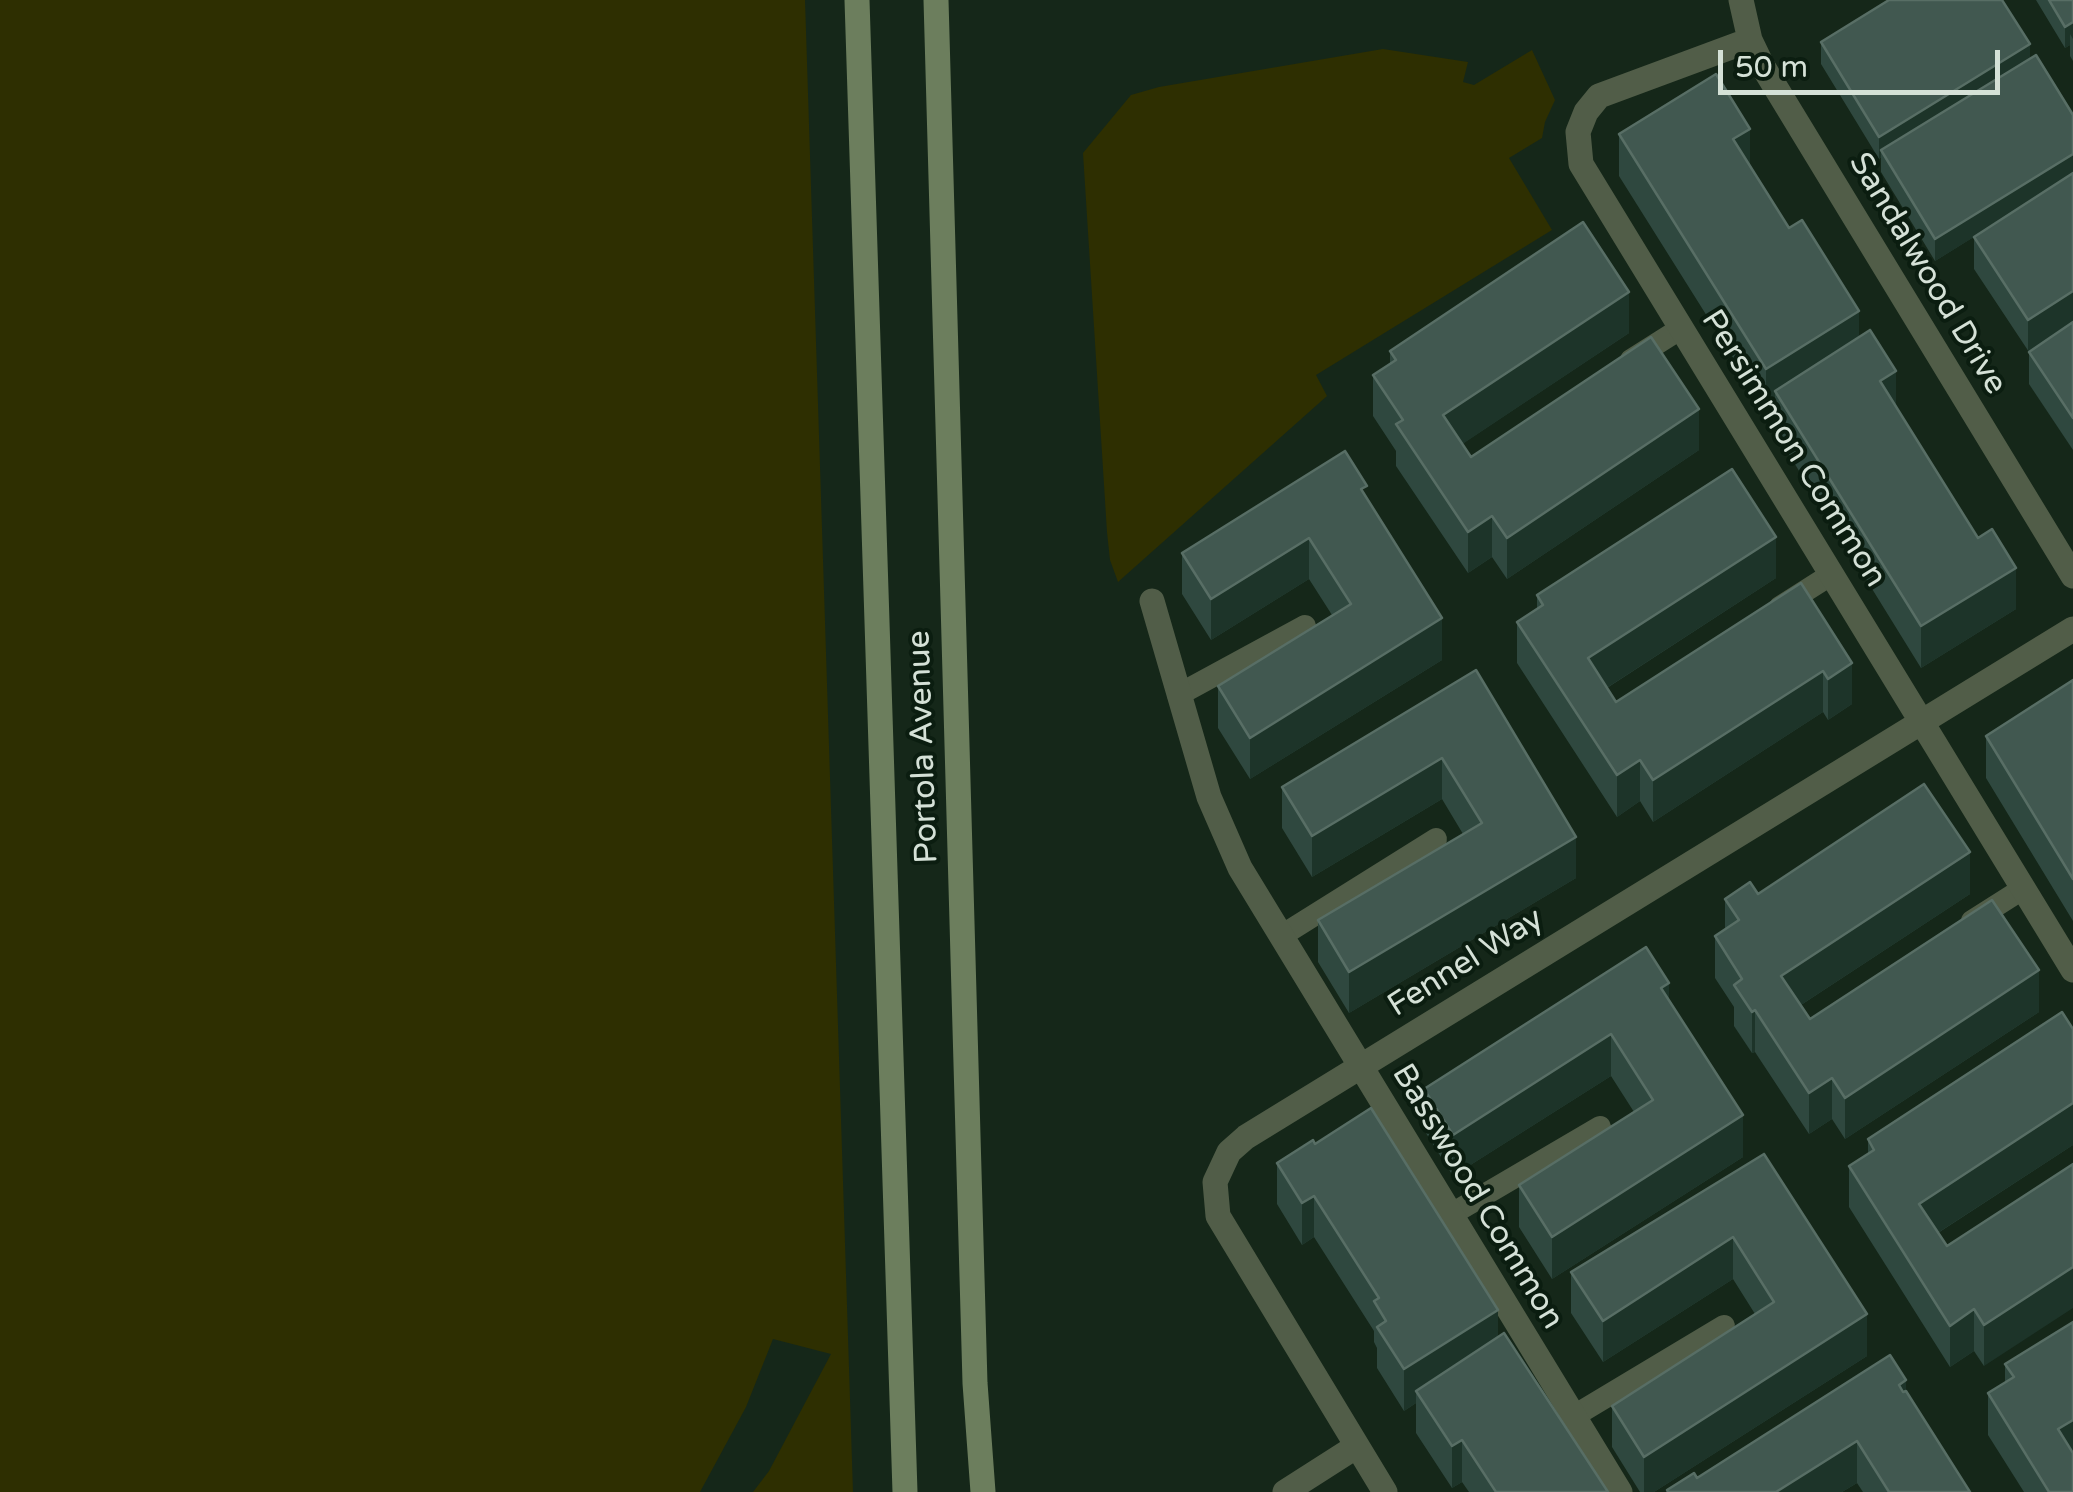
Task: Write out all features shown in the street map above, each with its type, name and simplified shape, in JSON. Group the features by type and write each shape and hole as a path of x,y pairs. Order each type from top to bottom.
{"main road":[{"name":"Portola Avenue","path":"857,0 905,1492"},
{"name":"Portola Avenue","path":"936,0 974,1364 982,1492"}],"street":[{"name":"Sandalwood Drive","path":"1742,0 1750,40 1762,66 2073,576"},
{"name":"Persimmon Common","path":"1750,40 1599,96 1586,112 1578,132 1578,154 1584,174 2073,970"},
{"name":"Basswood Common","path":"1152,600 1222,831 1240,868 1620,1492"},
{"name":"Fennel Way","path":"1385,1492 1222,1226 1214,1193 1222,1161 1237,1144 1360,1066 2073,630"},
{"path":"1284,1492 1357,1446"}],"lane":[{"path":"1616,369 1680,329"},
{"path":"1767,614 1832,574"},
{"path":"1178,695 1305,626"},
{"path":"1281,936 1436,839"},
{"path":"1958,929 2024,888"},
{"path":"1450,1215 1600,1127"},
{"path":"1574,1416 1724,1326"}],"shaded area":[{"path":"0,0 805,0 853,1492 753,1492 769,1471 831,1354 773,1339 746,1407 700,1492 0,1492"},
{"path":"1383,49 1468,62 1463,82 1474,85 1532,50 1555,100 1542,138 1509,158 1552,230 1316,375 1327,396 1118,582 1110,560 1107,532 1083,153 1131,95"}],"building":[{"path":"1889,0 2002,0 2030,44 1879,137 1821,42"},
{"path":"2049,0 2073,0 2073,22 2065,27"},
{"path":"2036,55 2073,115 2073,154 1935,239 1881,150"},
{"path":"1716,74 1750,129 1733,139 1789,228 1802,220 1859,311 1766,369 1619,134"},
{"path":"2073,173 2073,291 2028,320 1974,237"},
{"path":"1583,222 1629,292 1443,415 1471,457 1651,337 1699,409 1507,538 1492,516 1468,532 1396,424 1403,420 1373,375 1396,360 1390,351"},
{"path":"2073,322 2073,418 2029,352"},
{"path":"1870,330 1896,371 1880,381 1978,538 1992,529 2016,568 1921,626 1775,391"},
{"path":"1345,451 1367,486 1361,489 1442,618 1250,738 1218,686 1351,604 1309,538 1211,599 1182,553"},
{"path":"1732,469 1776,537 1588,658 1616,702 1801,583 1852,663 1828,679 1823,671 1653,780 1640,760 1617,775 1517,622 1543,605 1537,595"},
{"path":"1476,670 1576,837 1349,972 1318,920 1482,823 1442,758 1312,836 1282,787"},
{"path":"2073,680 2073,879 1986,736"},
{"path":"1924,784 1970,852 1781,976 1810,1019 1992,900 2039,970 1845,1098 1832,1078 1809,1093 1734,985 1742,979 1715,936 1739,920 1725,899 1750,882 1758,894"},
{"path":"1646,947 1669,983 1661,988 1743,1115 1552,1237 1519,1185 1653,1100 1611,1034 1453,1135 1424,1089"},
{"path":"2062,1012 2073,1029 2073,1103 1919,1204 1947,1246 2073,1164 2073,1267 1984,1325 1974,1309 1950,1326 1849,1166 1874,1150 1868,1139"},
{"path":"1371,1108 1498,1310 1404,1369 1377,1327 1386,1321 1374,1301 1379,1298 1314,1196 1302,1203 1277,1163"},
{"path":"1764,1154 1867,1314 1644,1457 1612,1406 1774,1302 1733,1237 1603,1321 1571,1272"},
{"path":"2073,1322 2073,1420 2058,1429 2073,1453 2073,1492 2049,1492 1988,1393 2014,1377 2005,1364"},
{"path":"1504,1333 1608,1492 1496,1492 1462,1440 1452,1446 1416,1391"},
{"path":"1890,1355 1906,1380 1899,1385 1903,1392 1906,1391 1970,1492 1889,1492 1857,1441 1776,1492 1668,1492 1694,1473 1697,1478"}]}
